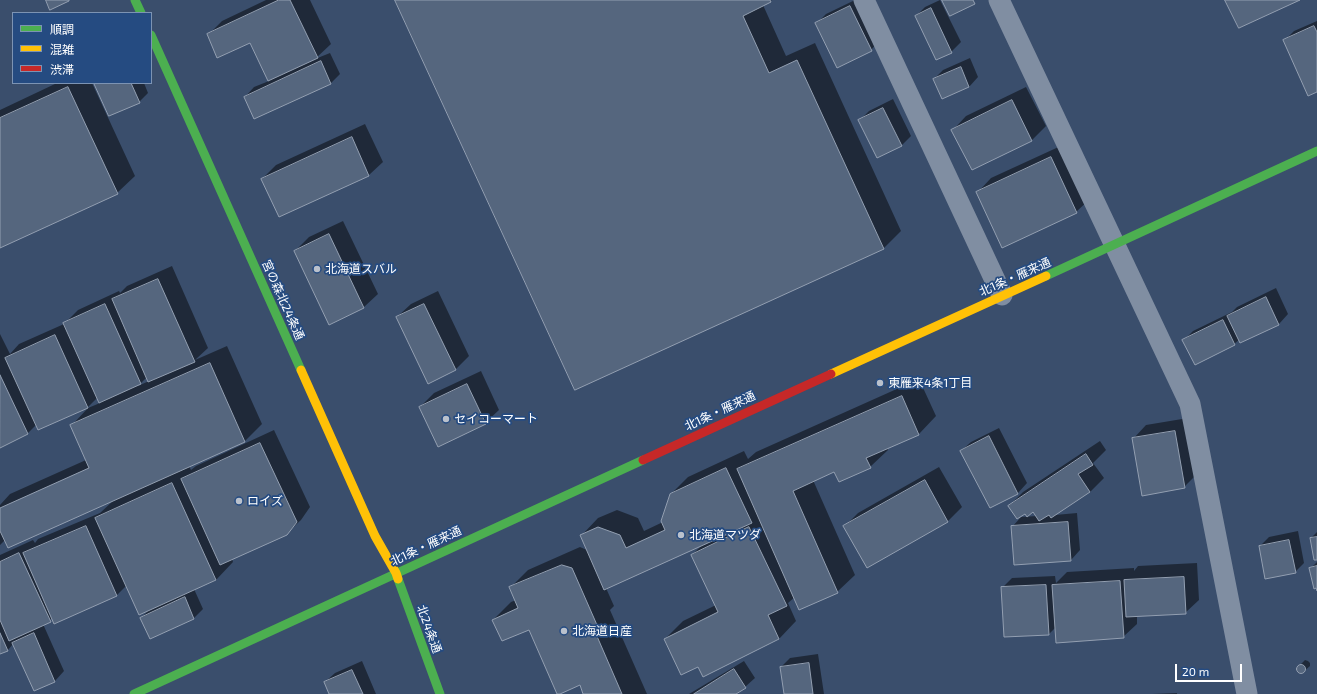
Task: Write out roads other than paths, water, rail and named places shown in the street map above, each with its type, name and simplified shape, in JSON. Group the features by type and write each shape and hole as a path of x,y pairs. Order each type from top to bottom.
{"main road":[{"path":"135,0 141,12"},
{"name":"宮の森北24条通","path":"152,37 372,528 396,573"},
{"name":"北1条・雁来通","path":"134,694 1317,151"},
{"name":"北24条通","path":"396,573 440,694"}],"street":[{"path":"864,0 1002,295"},
{"path":"999,0 1190,404 1247,694"}],"place":[{"name":"北海道スバル","path":"317,269"},
{"name":"東雁来4条1丁目","path":"880,383"},
{"name":"セイコーマート","path":"446,419"},
{"name":"ロイズ","path":"239,501"},
{"name":"北海道マツダ","path":"681,535"},
{"name":"北海道日産","path":"564,631"}]}
